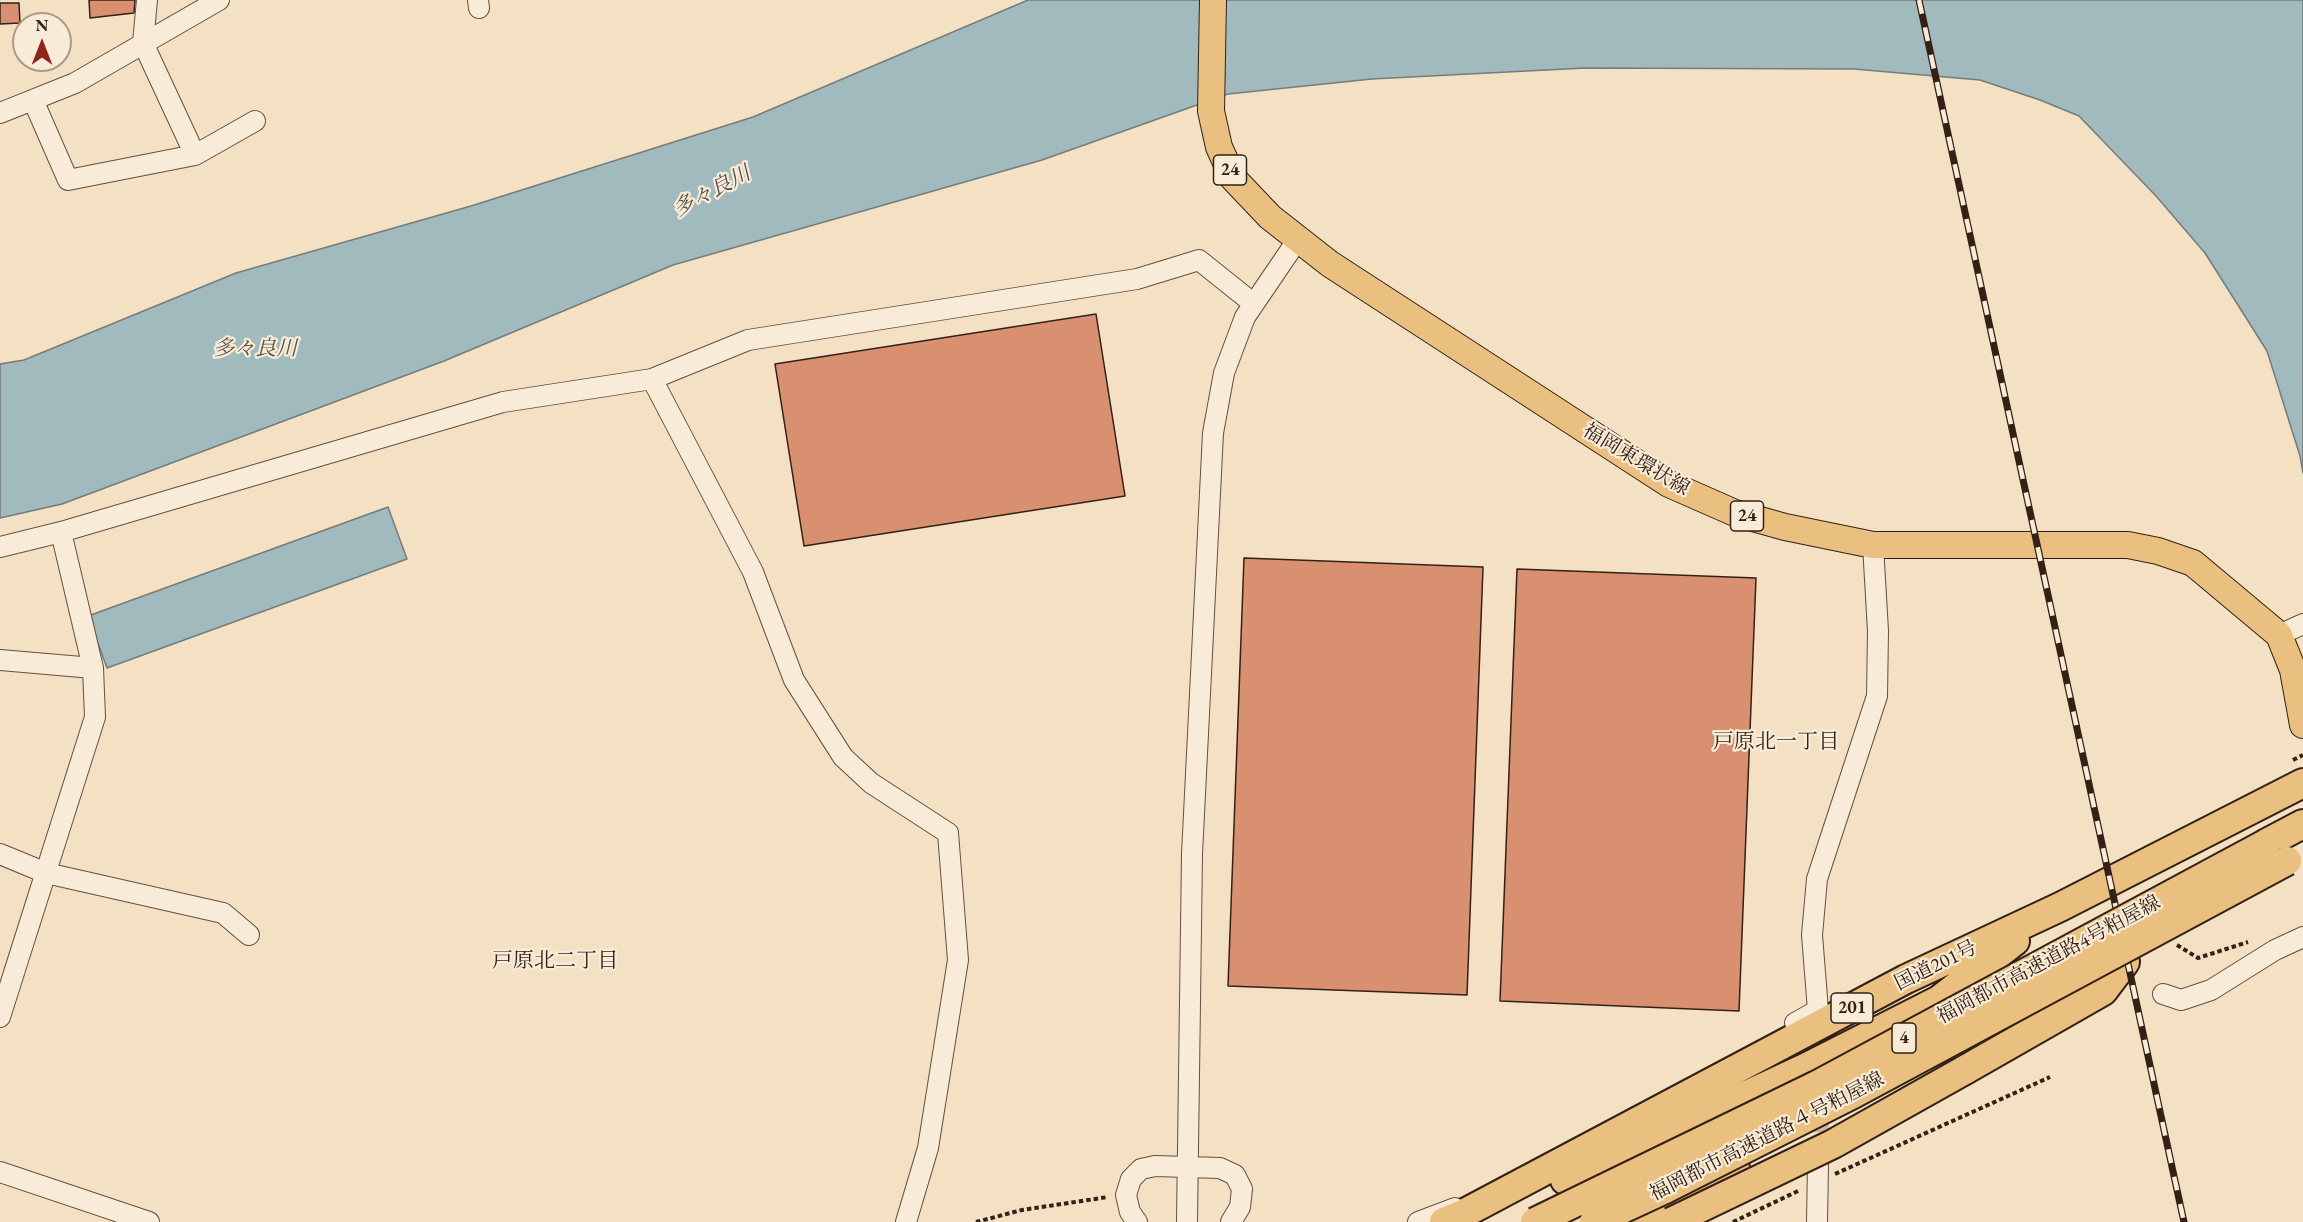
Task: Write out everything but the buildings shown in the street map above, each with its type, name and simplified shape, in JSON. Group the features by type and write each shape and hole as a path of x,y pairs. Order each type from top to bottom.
{"highway":[{"name":"国道201号","path":"1444,1222 1906,979 2060,907 2303,783"},
{"name":"福岡都市高速道路4号粕屋線","path":"1535,1222 1817,1084 2303,824"},
{"path":"1634,1222 2125,962 2295,863"},
{"name":"福岡都市高速道路４号粕屋線","path":"1594,1222 1665,1190 1855,1093 2295,863"},
{"path":"1474,1222 1805,1068 1940,1000 2060,907"},
{"path":"1671,1222 1833,1144 2103,991 2125,962"}],"main road":[{"name":"福岡東環状線","path":"1213,0 1212,111 1219,147 1233,178 1270,217 1330,264 1669,484 1736,513 1785,528 1873,545 2128,545 2158,551 2193,563 2279,635 2293,670 2303,725"}],"street":[{"path":"147,0 143,43 195,155"},
{"path":"0,113 75,83 219,0"},
{"path":"33,100 68,180 195,155 255,121"},
{"path":"1187,1222 1192,854 1213,433 1224,373 1245,317 1298,239"},
{"path":"0,547 61,532 503,402 652,379 748,340 1137,279 1199,260 1254,304"},
{"path":"652,379 753,572 794,680 843,757 871,783 948,833 958,960 928,1148 906,1222"},
{"path":"0,1017 95,717 93,668 61,532"},
{"path":"1418,1222 1480,1199 1818,1010 1812,935 1817,879 1877,696 1878,631 1873,545"},
{"path":"2279,635 2303,624"},
{"path":"0,660 93,668"},
{"path":"0,854 46,873 223,913 249,935"},
{"path":"2163,994 2181,1000 2211,990 2275,950 2303,937"},
{"path":"1137,1222 1130,1212 1126,1195 1131,1179 1141,1168 1188,1166 1220,1168 1235,1175 1242,1189 1240,1207 1231,1222"},
{"path":"0,1172 149,1222"},
{"path":"1817,1222 1818,1173"}],"path":[{"path":"2166,938 2198,958 2250,942"},
{"path":"1733,1222 1818,1173 2050,1077"},
{"path":"976,1222 1022,1210 1126,1195"}],"water":[{"name":"多々良川","path":"1028,0 2303,0 2303,473 2300,456 2267,351 2205,253 2156,196 2079,116 1980,80 1854,69 1585,68 1372,79 1228,94 1042,160 673,265 444,361 62,504 0,518 0,364 24,360 236,273 471,206 753,117"},
{"path":"388,507 407,559 107,668 88,616"}],"tunnel":[{"path":"1818,1162 1819,1101"}],"railway":[{"path":"1919,0 2184,1222"}],"district":[{"name":"戸原北一丁目","path":"1776,742"},
{"name":"戸原北二丁目","path":"555,961"}]}
